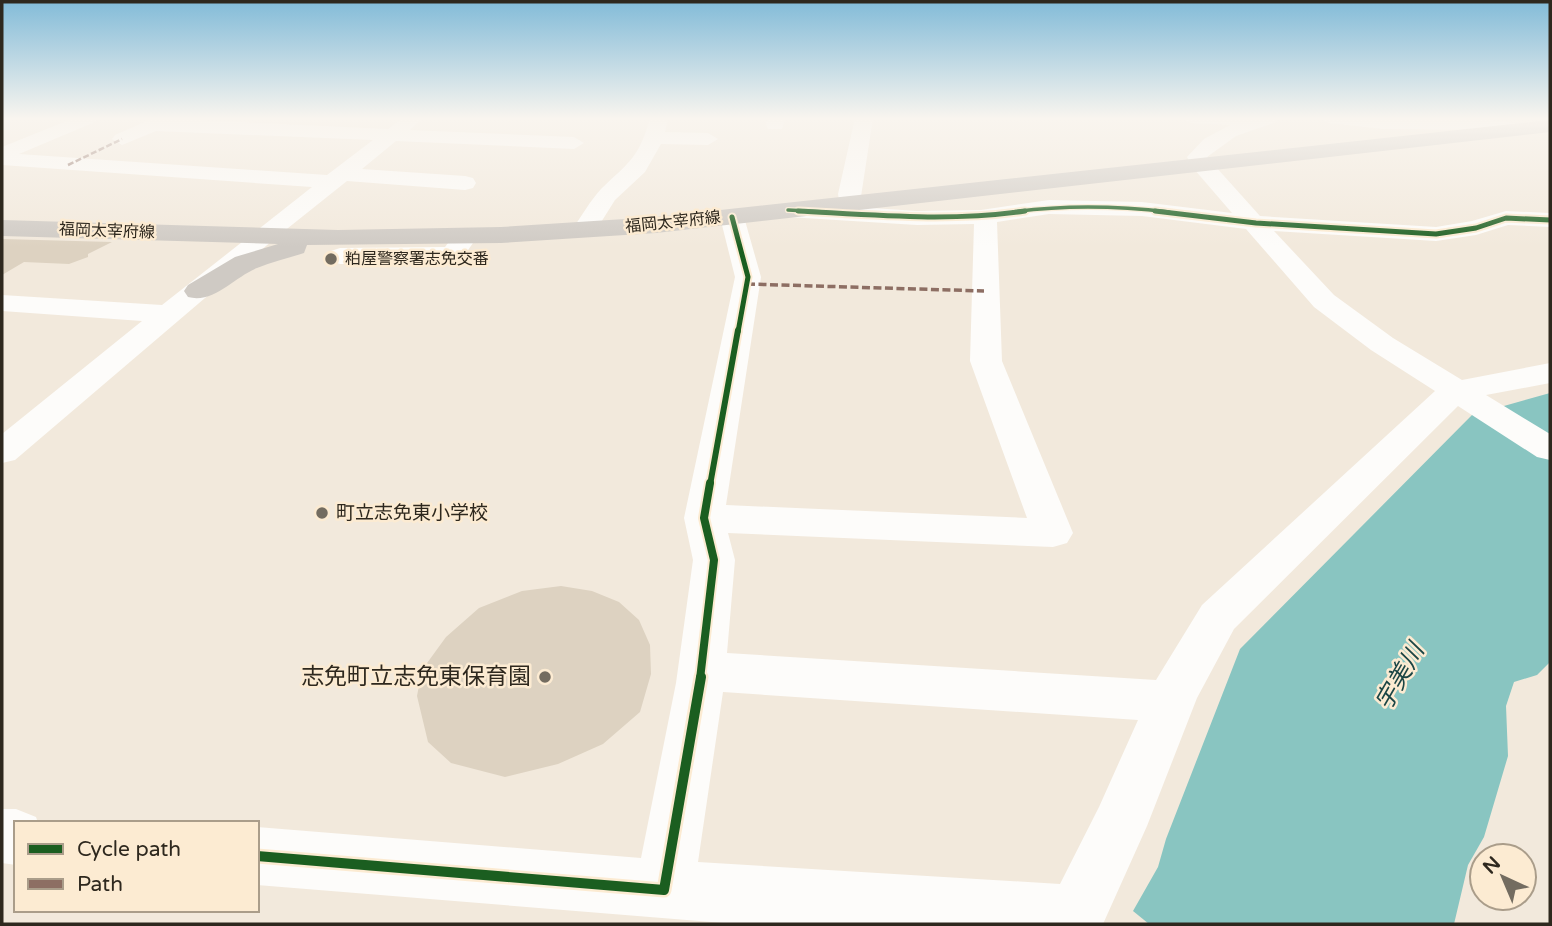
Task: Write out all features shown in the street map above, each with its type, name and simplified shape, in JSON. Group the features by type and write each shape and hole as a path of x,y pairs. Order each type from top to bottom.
{"main road":[{"name":"福岡太宰府線","path":"2,228 264,236 345,244 584,230 1235,161"},
{"path":"198,290 245,262 280,250 345,244"}],"street":[{"path":"37,161 68,165 465,183"},
{"path":"2,452 358,161"},
{"path":"584,230 607,197 638,168 641,161"},
{"path":"849,203 855,161"},
{"path":"1199,161 1324,301 1473,402 1550,449"},
{"path":"788,210 880,217 981,217 1049,207 1094,207 1142,209 1256,223 1436,234 1476,228 1506,218 1550,220"},
{"path":"664,890 701,671 713,560 704,518 748,277 732,216"},
{"path":"704,518 1053,533 986,361 986,223 981,217"},
{"path":"2,303 168,314"},
{"path":"259,856 664,890 1074,919 1119,826 1168,708 1218,617 1473,402 1550,373"},
{"path":"701,671 1153,700 1168,708"}],"water":[{"name":"宇美川","path":"1550,393 1550,662 1537,675 1514,682 1506,706 1508,756 1484,837 1481,842 1468,842 1468,865 1454,924 1149,924 1133,911 1158,867 1166,839 1240,649 1472,415"}],"building":[{"path":"2,239 112,242 88,254 88,257 69,264 24,262 2,275"},
{"path":"561,586 592,591 619,602 639,620 650,645 651,674 640,712 603,744 558,764 505,777 451,763 428,742 417,696 422,670 446,637 479,608 522,591"}],"marked path":[{"path":"68,165 76,161"},
{"path":"747,284 984,291"}],"cycle path":[{"path":"788,210 917,218 981,217 1049,207 1142,209 1256,223 1436,234 1476,228 1506,218 1550,220"},
{"path":"259,856 664,890 700,683 714,560 704,518 748,277 732,217"}],"place":[{"name":"粕屋警察署志免交番","path":"331,259"},
{"name":"町立志免東小学校","path":"322,513"},
{"name":"志免町立志免東保育園","path":"545,677"}]}
